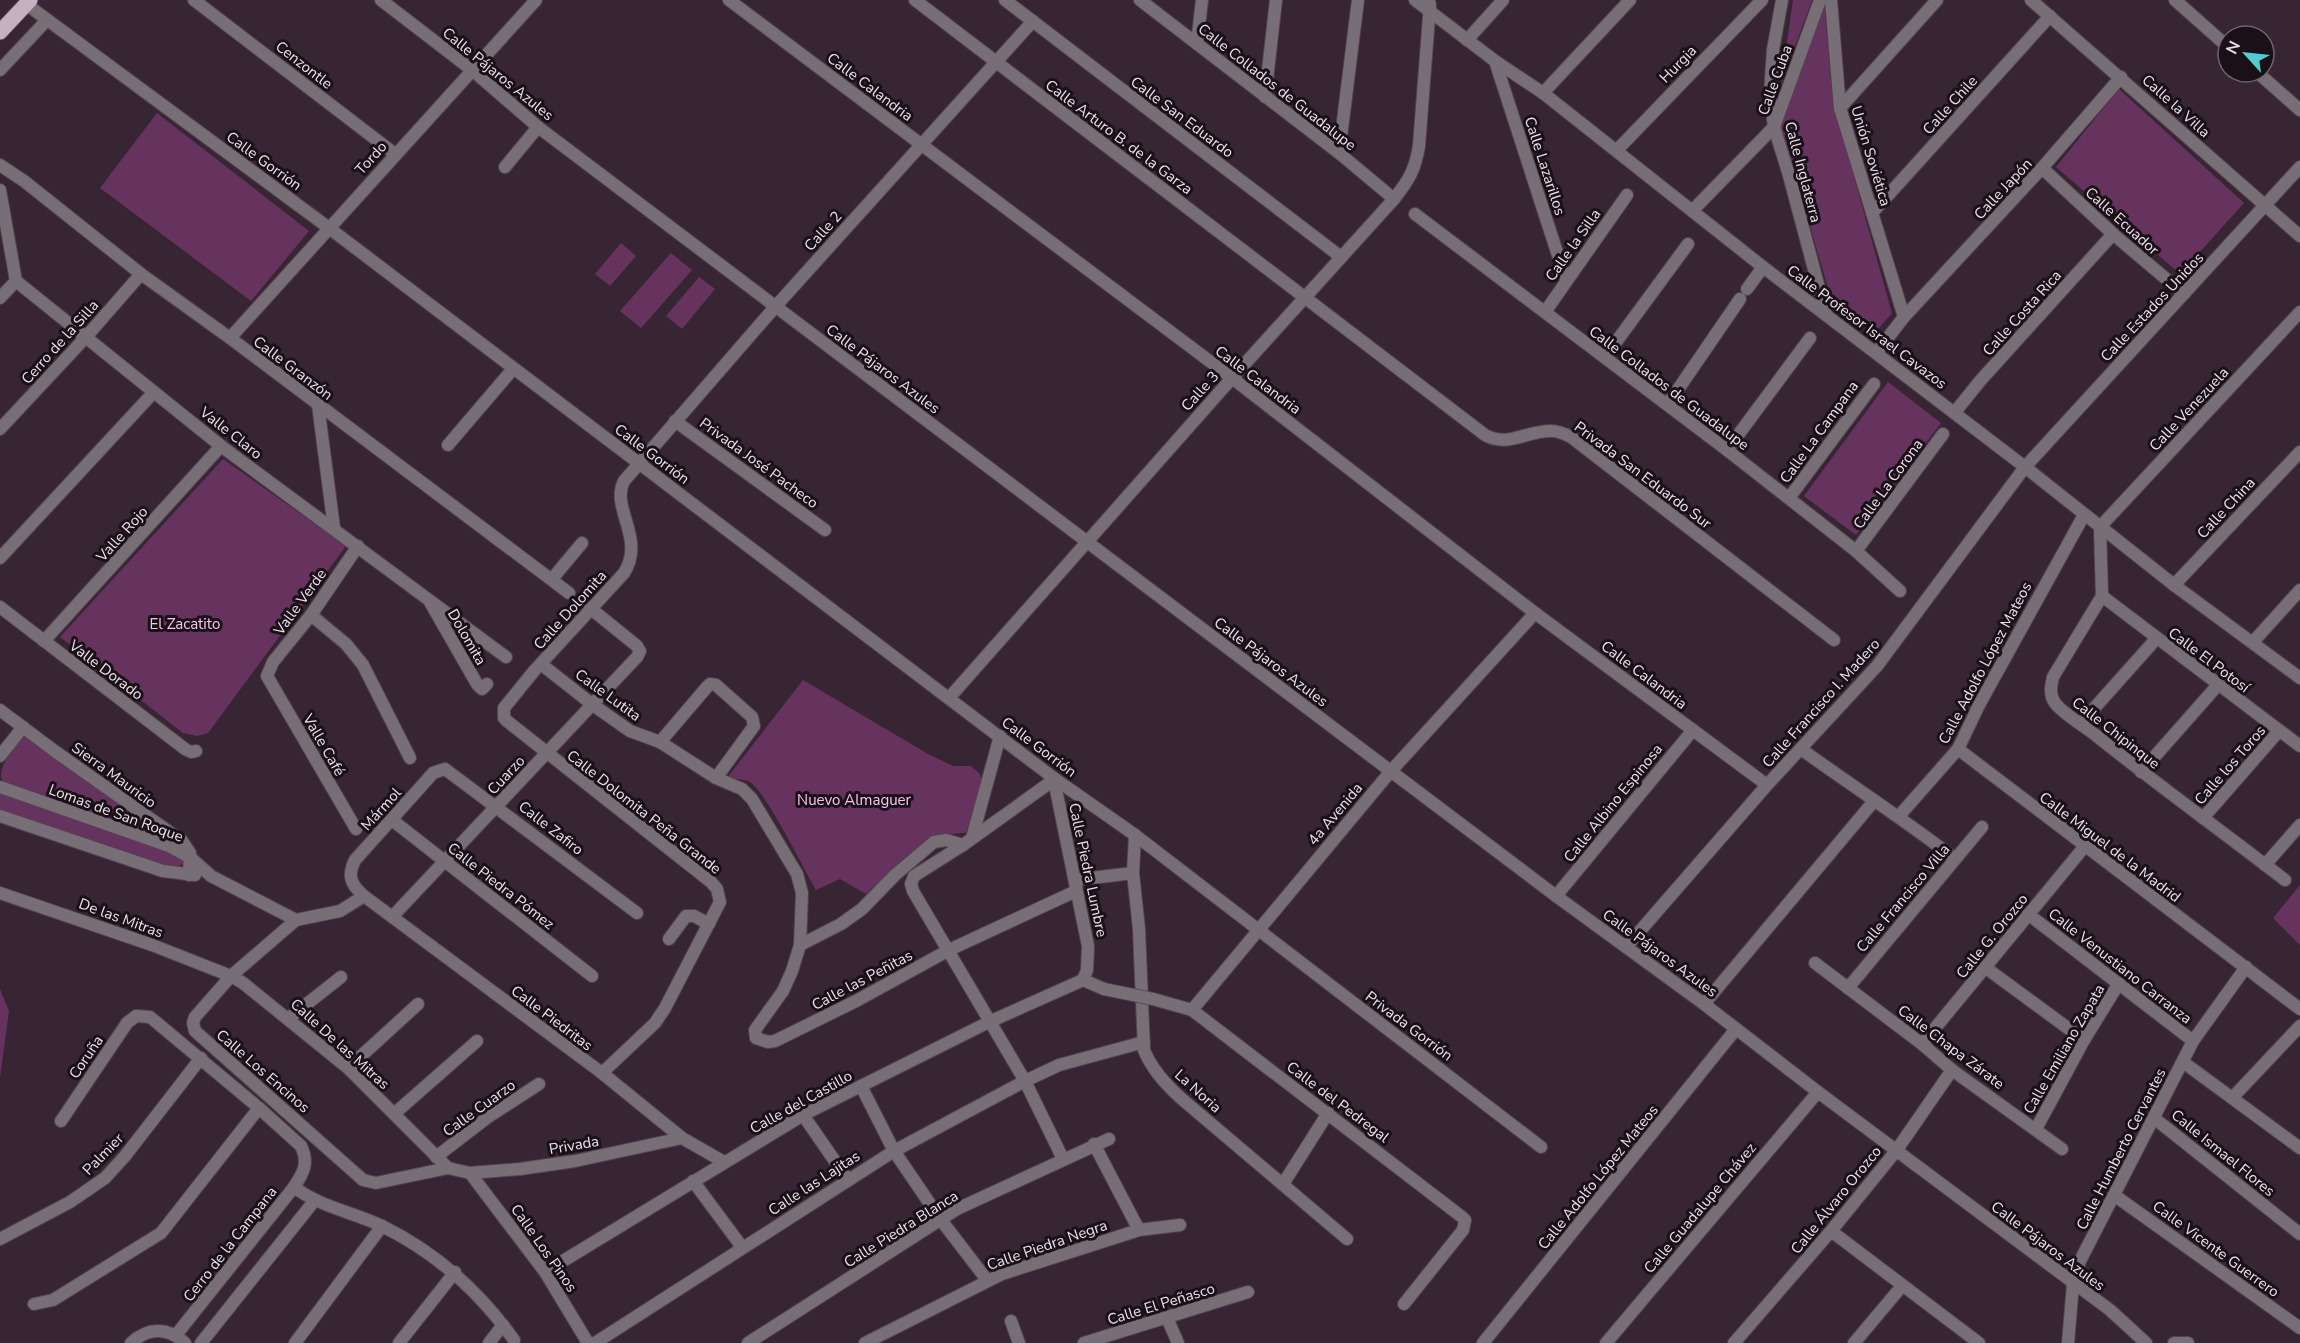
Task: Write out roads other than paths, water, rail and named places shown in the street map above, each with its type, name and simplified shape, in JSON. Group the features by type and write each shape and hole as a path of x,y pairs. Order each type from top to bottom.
{"main road":[{"path":"0,32 28,2"}],"street":[{"name":"Cenzontle","path":"194,0 395,154"},
{"name":"Calle Pájaros Azules","path":"381,0 472,70 538,127 1556,896 1704,1004 1896,1151 2110,1310 2146,1343"},
{"name":"Tordo","path":"230,338 536,0"},
{"name":"Calle Calandria","path":"729,0 1232,378 1535,613 1767,784"},
{"name":"Calle Arturo B. de la Garza","path":"915,0 1305,298"},
{"name":"Calle San Eduardo","path":"1005,0 1341,257"},
{"name":"Calle Collados de Guadalupe","path":"1140,0 1339,153 1394,199"},
{"path":"1197,44 1202,0"},
{"path":"1265,96 1276,0"},
{"path":"1339,153 1358,0"},
{"name":"Calle Profesor Israel Cavazos","path":"1415,0 1430,5 1467,40 1543,93 1763,267 1954,412 2174,585 2300,678"},
{"path":"1467,40 1503,0"},
{"path":"1543,93 1629,0"},
{"name":"Hurgia","path":"1617,150 1762,0"},
{"name":"Calle Inglaterra","path":"1782,0 1773,50 1770,94 1774,127 1826,314"},
{"name":"Calle Cuba","path":"1692,211 1774,127 1820,0"},
{"name":"Unión Soviética","path":"1831,0 1840,108 1904,317"},
{"path":"1840,108 1937,0"},
{"name":"Calle la Villa","path":"2031,0 2300,236"},
{"path":"2175,0 2216,36"},
{"name":"Calle Gorrión","path":"28,2 47,20 329,228 1000,736 1054,780 1135,835 1258,930"},
{"name":"Calle 3","path":"950,698 1409,180 1415,167 1430,5"},
{"name":"Calle Chile","path":"1872,213 2050,16"},
{"path":"0,70 47,20"},
{"name":"Calle 2","path":"639,463 775,307 1033,21"},
{"name":"Calle Lazarillos","path":"1495,61 1566,280"},
{"name":"Calle Japón","path":"1876,353 1904,317 2042,168 2121,77"},
{"path":"2271,84 2300,110"},
{"path":"505,166 538,127"},
{"name":"Calle Granzón","path":"0,165 24,181 141,274 230,338 569,593"},
{"name":"Calle Estados Unidos","path":"2025,467 2300,167"},
{"name":"Calle Ecuador","path":"2042,168 2113,234 2184,294"},
{"path":"0,190 16,281 0,298"},
{"name":"Calle la Silla","path":"1545,312 1627,195"},
{"name":"Calle Collados de Guadalupe","path":"1415,214 1789,498 1857,551 1900,591"},
{"name":"Calle Costa Rica","path":"1954,412 2113,234"},
{"path":"1605,357 1688,244"},
{"path":"1668,404 1763,267"},
{"name":"Cerro de la Silla","path":"0,429 141,274"},
{"name":"Valle Claro","path":"16,281 221,446 506,657"},
{"name":"Privada San Eduardo Sur","path":"1305,298 1492,439 1509,440 1552,430 1571,437 1834,640"},
{"name":"Calle Venezuela","path":"2100,526 2300,312"},
{"path":"1727,450 1810,338"},
{"path":"448,445 513,369"},
{"name":"Calle La Campana","path":"1789,498 1874,384"},
{"path":"0,558 154,392"},
{"path":"318,405 334,528"},
{"name":"Privada José Pacheco","path":"675,421 825,530"},
{"name":"Calle La Corona","path":"1857,551 1943,434"},
{"name":"Valle Rojo","path":"44,641 221,446"},
{"name":"Calle China","path":"2174,585 2300,452"},
{"name":"Calle Dolomita","path":"546,754 507,721 503,713 507,704 541,664 630,564 632,548 630,532 620,489 639,463"},
{"name":"Calle Francisco I. Madero","path":"1626,947 1767,784 1877,666 2025,467"},
{"name":"Calle Adolfo López Mateos","path":"1899,816 1958,749 1979,705 2084,515"},
{"path":"2100,526 2102,596"},
{"path":"552,579 582,543"},
{"name":"Valle Verde","path":"267,676 273,662 311,615 358,546"},
{"path":"2253,642 2300,590"},
{"name":"Calle El Potosí","path":"2102,596 2217,686 2300,746"},
{"name":"Calle Chipinque","path":"2102,596 2053,677 2051,696 2055,704 2285,880"},
{"name":"Dolomita","path":"428,598 477,684 485,686"},
{"name":"Valle Dorado","path":"0,607 185,749 191,752 196,751"},
{"name":"Cuarzo","path":"393,917 593,705 640,651 637,646 590,608"},
{"name":"4a Avenida","path":"1191,1010 1391,771 1535,613"},
{"path":"311,615 346,644 363,664 410,758"},
{"path":"2081,723 2156,639"},
{"name":"Calle Lutita","path":"541,664 630,731 660,742 716,778 742,789 752,799 797,874 802,892 800,945"},
{"name":"Valle Café","path":"267,676 356,829"},
{"path":"660,742 707,687 713,684 752,717 754,726 716,778"},
{"path":"2141,772 2217,686"},
{"name":"Sierra Mauricio","path":"0,710 177,837 188,848 191,858"},
{"path":"0,756 23,727"},
{"name":"Calle Albino Espinosa","path":"1556,896 1693,730"},
{"name":"Calle los Toros","path":"2204,818 2279,731"},
{"path":"968,842 1000,736"},
{"path":"1801,749 1899,816 1954,858"},
{"name":"Calle Miguel de la Madrid","path":"1958,749 2300,1009"},
{"name":"Calle Dolomita Peña Grande","path":"546,754 711,882 717,889 720,902 655,1023 602,1073"},
{"name":"Calle Zafiro","path":"445,769 497,806 637,914"},
{"name":"Mármol","path":"350,878 350,870 355,860 433,773 445,769"},
{"path":"1054,780 968,842 914,876 911,881 913,891 949,950 988,1022 1025,1081 1063,1159"},
{"name":"Calle Piedra Lumbre","path":"1054,780 1088,946 1087,970 1083,980"},
{"name":"Lomas de San Roque","path":"0,787 169,846 191,858 211,876"},
{"path":"1704,1004 1874,801"},
{"path":"0,816 163,871 211,876 296,920"},
{"name":"Calle Piedra Pómez","path":"392,820 592,976"},
{"path":"2265,865 2300,825"},
{"name":"Calle Francisco Villa","path":"1848,988 1982,827"},
{"path":"1133,873 1135,835"},
{"path":"800,945 841,924 862,909 895,875 933,842 946,840 968,842"},
{"name":"Calle G. Orozco","path":"1922,1044 2085,846"},
{"path":"189,874 191,858"},
{"name":"Calle las Peñitas","path":"800,945 783,991 755,1030 756,1038 761,1041 775,1041 856,1001 1076,885 1133,873"},
{"name":"La Noria","path":"1133,873 1139,928 1144,1042 1148,1059 1169,1088 1347,1239"},
{"name":"Calle Piedritas","path":"350,878 356,889 364,896 602,1073 682,1138 724,1162"},
{"name":"De las Mitras","path":"0,893 89,922 231,976"},
{"path":"231,976 296,920 340,911 364,896"},
{"name":"Calle Venustiano Carranza","path":"2028,914 2193,1041"},
{"path":"669,939 686,916 694,916 709,924"},
{"name":"Privada Gorrión","path":"1258,930 1541,1147"},
{"name":"Calle Chapa Zárate","path":"1815,963 1922,1044 1952,1070 2062,1149"},
{"name":"Calle Humberto Cervantes","path":"2068,1343 2073,1284 2080,1261 2193,1041 2246,967"},
{"path":"1986,968 2084,1040"},
{"name":"Calle De las Mitras","path":"231,976 254,990 348,1068 448,1168"},
{"name":"Calle Los Encinos","path":"231,976 198,1012 193,1023 195,1031 363,1180 376,1183 448,1168"},
{"path":"289,1018 341,977"},
{"path":"1083,980 1104,989 1191,1010"},
{"name":"Calle del Castillo","path":"545,1272 803,1115 988,1022 1083,980"},
{"name":"Calle Emiliano Zapata","path":"2036,1129 2084,1040 2119,984"},
{"path":"348,1068 418,1004"},
{"name":"Calle del Pedregal","path":"1191,1010 1459,1213 1464,1220 1464,1230 1404,1304"},
{"name":"Coruña","path":"61,1121 127,1023 140,1014 155,1020 201,1058"},
{"path":"2233,1097 2300,1026"},
{"name":"Calle Adolfo López Mateos","path":"1483,1343 1736,1029"},
{"path":"394,1114 477,1041"},
{"name":"Calle las Lajitas","path":"596,1343 894,1150 1059,1065 1144,1042"},
{"path":"34,1304 53,1300 161,1233 259,1108 201,1058"},
{"name":"Palmier","path":"0,1239 70,1202 105,1178 125,1156 201,1058"},
{"path":"2183,1062 2300,1148"},
{"name":"Calle Álvaro Orozco","path":"1734,1343 1831,1232 1896,1151 1952,1070"},
{"name":"Calle Cuarzo","path":"436,1157 488,1117 539,1084"},
{"path":"861,1086 894,1150 941,1220 987,1280"},
{"name":"Calle Guadalupe Chávez","path":"1606,1343 1818,1092"},
{"name":"Cerro de la Campana","path":"180,1339 305,1170 306,1161 301,1146 259,1108"},
{"path":"1283,1184 1328,1113"},
{"path":"803,1115 848,1180"},
{"name":"Calle Ismael Flores","path":"2154,1118 2300,1234"},
{"path":"655,1144 663,1123"},
{"name":"Privada","path":"448,1168 470,1173 520,1169 575,1161 682,1138"},
{"name":"Calle Piedra Blanca","path":"748,1343 957,1209 1109,1139"},
{"path":"1094,1144 1139,1230"},
{"name":"Calle Los Pinos","path":"470,1173 545,1272 588,1343"},
{"path":"693,1181 742,1247"},
{"path":"294,1186 315,1200 382,1226 420,1246 455,1272 484,1300 514,1340"},
{"name":"Calle Vicente Guerrero","path":"2114,1195 2300,1328"},
{"path":"201,1343 315,1200"},
{"name":"Calle Piedra Negra","path":"865,1343 987,1280 1139,1230 1180,1225"},
{"path":"295,1343 382,1226"},
{"path":"1831,1232 1979,1343"},
{"path":"399,1343 455,1272"},
{"path":"1854,1343 1902,1286"},
{"name":"Calle El Peñasco","path":"1084,1343 1248,1292"},
{"path":"1167,1318 1178,1343"},
{"path":"1011,1321 1019,1343"},
{"path":"489,1343 503,1325"},
{"path":"131,1343 151,1330 164,1330 180,1339"},
{"path":"2174,1343 2188,1343"}],"park label":[{"name":"El Zacatito","path":"185,624"},
{"name":"Nuevo Almaguer","path":"854,800"}]}
